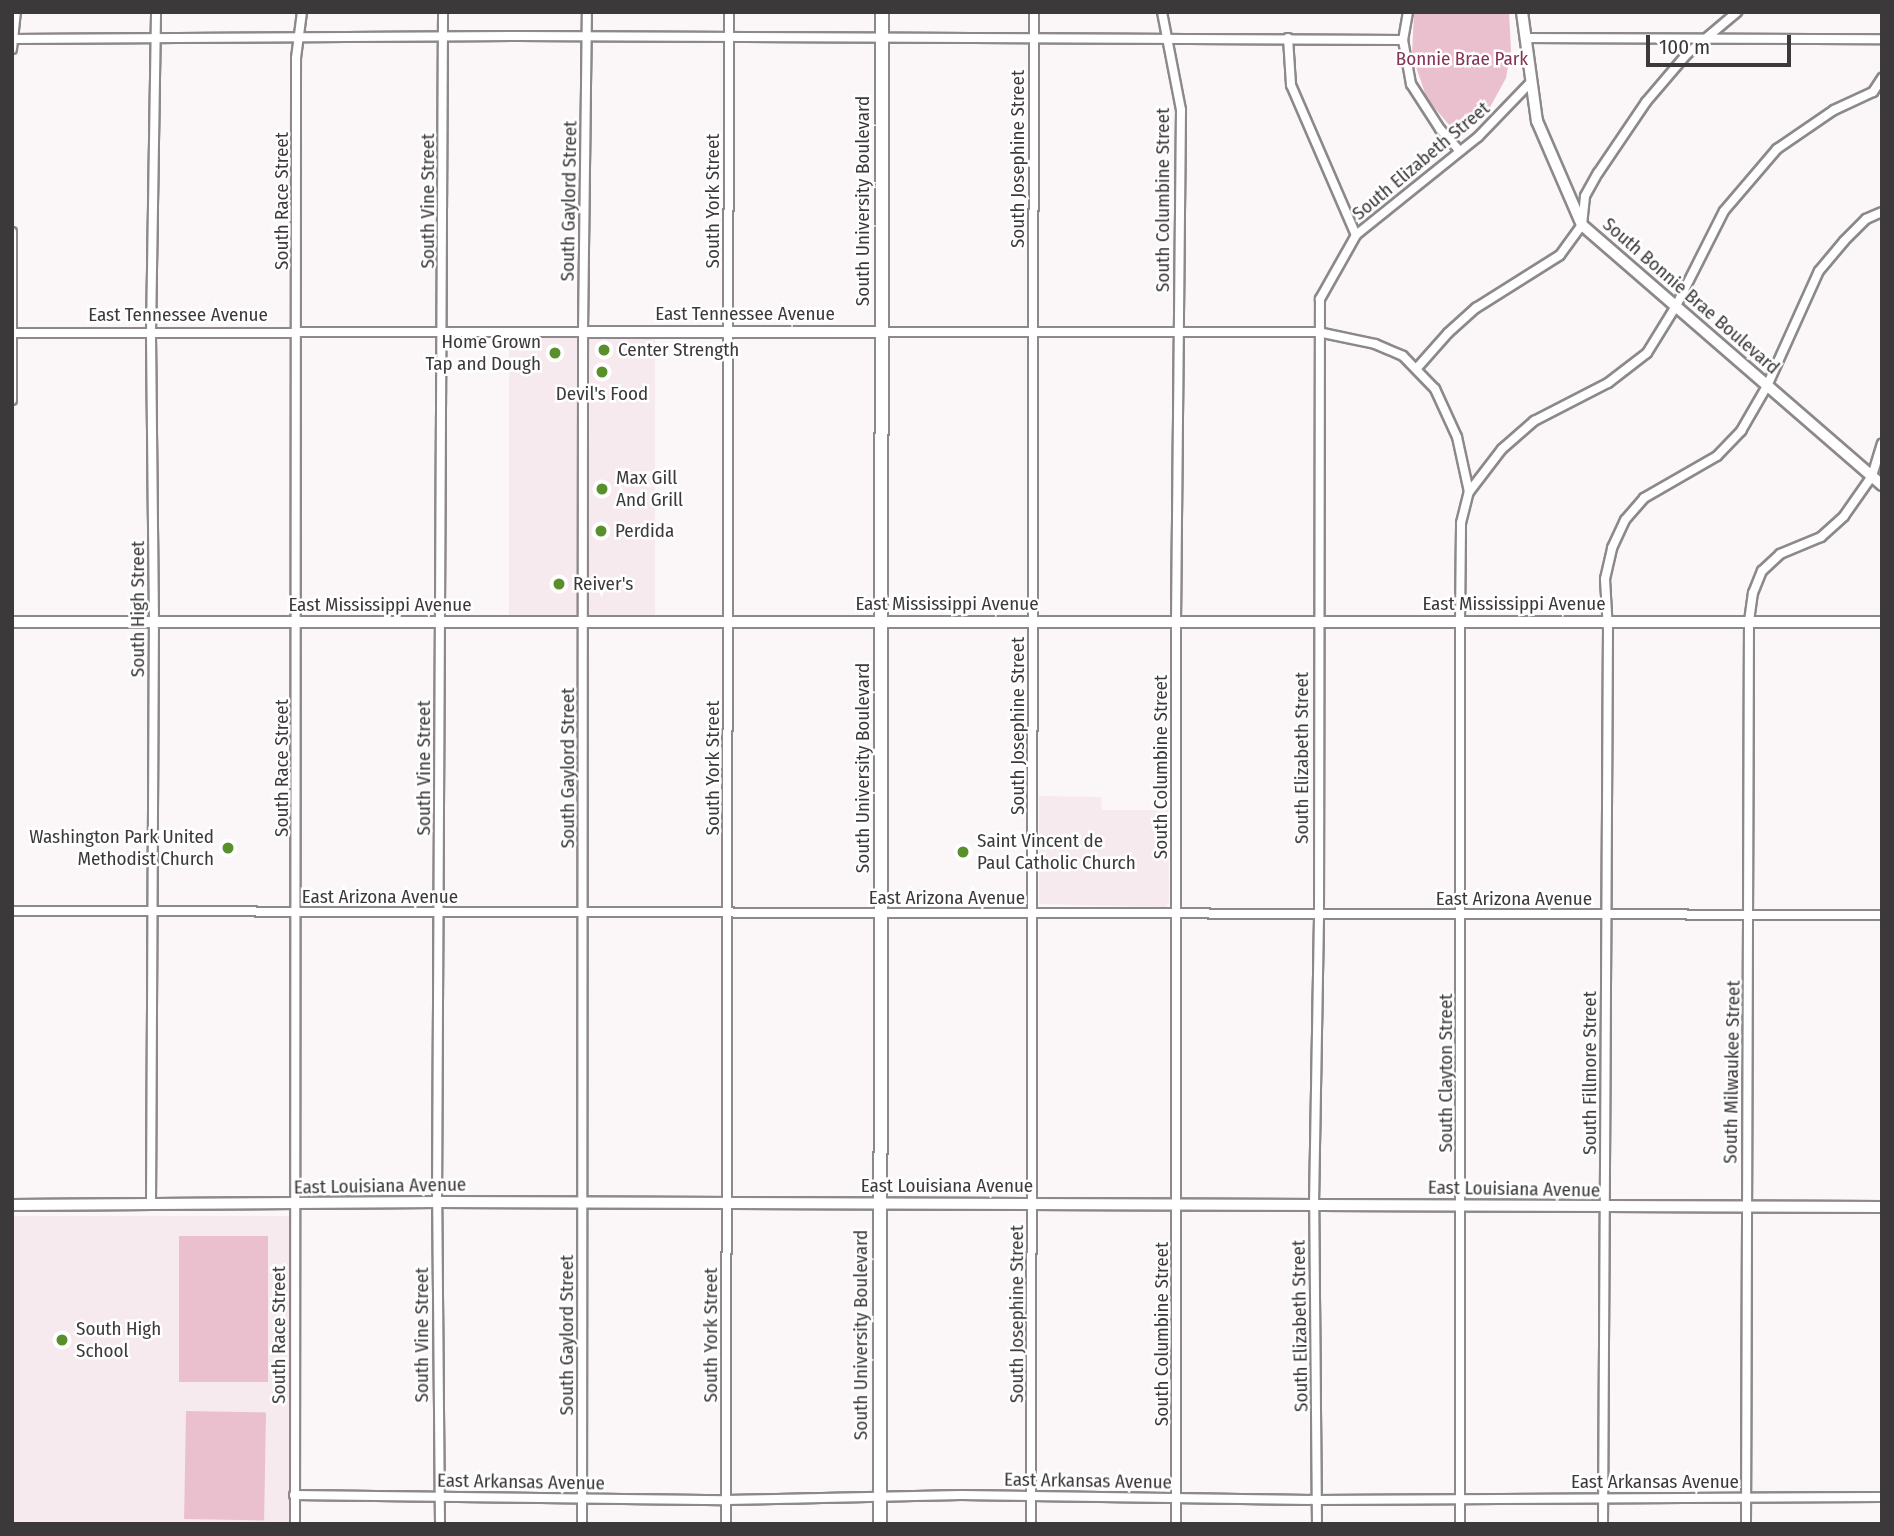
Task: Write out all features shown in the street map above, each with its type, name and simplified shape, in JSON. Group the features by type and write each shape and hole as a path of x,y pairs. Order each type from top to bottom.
{"main road":[{"name":"South University Boulevard","path":"880,1524 882,12"}],"street":[{"path":"12,49 16,12"},
{"name":"South High Street","path":"151,1205 154,622 151,333 156,12"},
{"name":"South Race Street","path":"295,1524 298,912 296,58 302,12"},
{"name":"South Vine Street","path":"440,1524 437,1202 443,12"},
{"name":"South Gaylord Street","path":"582,1524 583,332 587,12"},
{"name":"South York Street","path":"726,1524 729,12"},
{"name":"South Josephine Street","path":"1031,1524 1034,1203 1034,12"},
{"name":"South Columbine Street","path":"1162,12 1169,37 1181,110 1176,622 1179,1203 1176,1524"},
{"path":"1408,12 1403,40 1406,71 1420,101 1460,150"},
{"name":"South Bonnie Brae Boulevard","path":"1522,12 1530,83 1538,121 1552,161 1582,225 1882,485"},
{"path":"1417,368 1448,333 1476,309 1560,256 1582,225 1585,196 1609,154 1686,55 1737,12"},
{"path":"13,39 1169,37 1403,40"},
{"path":"1288,38 1291,85 1356,235"},
{"path":"1526,38 1882,39"},
{"path":"1469,492 1502,449 1534,421 1630,369 1647,353 1675,306 1724,211 1777,149 1834,110 1873,92 1882,78"},
{"name":"South Elizabeth Street","path":"1317,1524 1314,1203 1319,914 1320,299 1356,235 1500,118 1530,83"},
{"name":"South Fillmore Street","path":"1603,1524 1608,621 1605,579 1612,548 1625,520 1644,498 1717,456 1741,430 1768,386 1819,271 1866,219 1882,212"},
{"path":"12,232 12,400"},
{"name":"East Tennessee Avenue","path":"13,333 1318,332 1374,344 1403,356 1417,368 1444,404 1457,437 1469,492"},
{"name":"South Milwaukee Street","path":"1746,1524 1749,621 1753,593 1762,571 1780,554 1821,537 1859,499 1872,476 1882,443"},
{"name":"South Clayton Street","path":"1460,1524 1460,622 1461,523 1469,492"},
{"name":"East Mississippi Avenue","path":"12,622 1882,622"},
{"name":"East Arizona Avenue","path":"12,911 1882,915"},
{"name":"East Louisiana Avenue","path":"12,1205 437,1202 1882,1207"},
{"name":"East Arkansas Avenue","path":"294,1495 726,1500 1031,1495 1317,1500 1882,1497"}],"shaded area":[{"path":"509,336 655,336 655,617 509,617"},
{"path":"1039,796 1101,797 1102,810 1168,810 1169,902 1166,907 1039,904"},
{"path":"12,1216 289,1216 289,1524 12,1524"}],"green space":[{"name":"Bonnie Brae Park","path":"1414,12 1509,12 1511,50 1506,78 1488,111 1467,130 1450,126 1427,99 1412,55"},
{"path":"179,1236 268,1236 268,1382 179,1382"},
{"path":"186,1411 266,1412 264,1520 184,1519"}],"place":[{"name":"Center Strength","path":"604,350"},
{"name":"Home Grown Tap and Dough","path":"555,353"},
{"name":"Devil's Food","path":"602,372"},
{"name":"Max Gill And Grill","path":"602,489"},
{"name":"Perdida","path":"601,531"},
{"name":"Reiver's","path":"559,584"},
{"name":"Washington Park United Methodist Church","path":"228,848"},
{"name":"Saint Vincent de Paul Catholic Church","path":"963,852"},
{"name":"South High School","path":"62,1340"}]}
